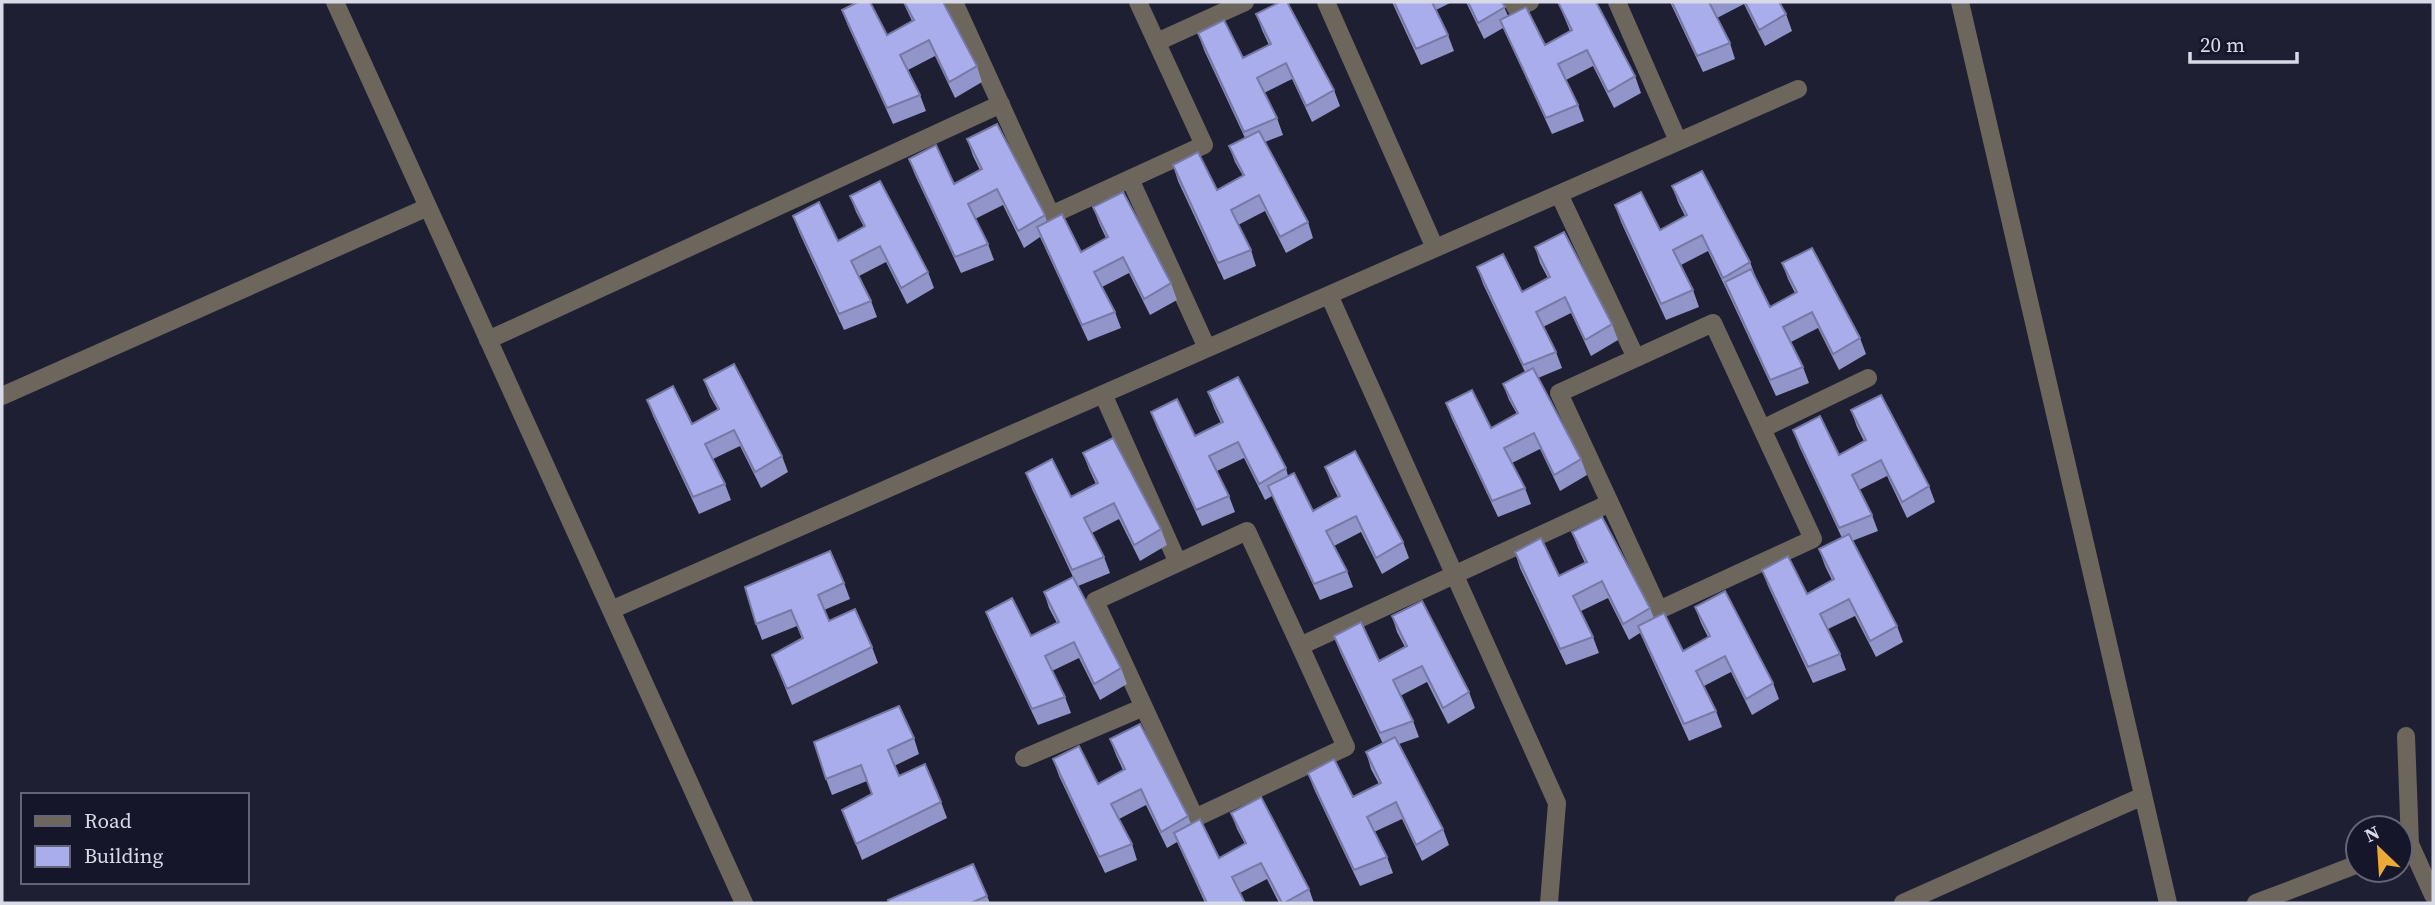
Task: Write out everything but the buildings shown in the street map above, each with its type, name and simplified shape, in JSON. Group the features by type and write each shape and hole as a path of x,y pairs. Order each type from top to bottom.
{"street":[{"path":"335,2 744,903"},
{"path":"954,2 1051,215 1204,145 1138,2"},
{"path":"1157,42 1245,2"},
{"path":"1325,2 1435,248"},
{"path":"1513,2 1516,8 1530,2"},
{"path":"1618,2 1678,141"},
{"path":"1960,2 2168,903"},
{"path":"611,610 1798,89"},
{"path":"488,340 1001,104"},
{"path":"1130,179 1207,348"},
{"path":"1559,194 1636,358"},
{"path":"2,396 428,207"},
{"path":"1329,295 1557,803 1549,903"},
{"path":"1713,323 1813,539 1659,610 1559,393 1636,358 1713,323"},
{"path":"1762,429 1868,378"},
{"path":"1103,394 1178,563"},
{"path":"1300,646 1610,503"},
{"path":"1247,531 1346,747 1195,818 1095,601 1178,563 1247,531"},
{"path":"1024,758 1144,707"},
{"path":"2405,814 2406,736"},
{"path":"1903,903 2143,796"},
{"path":"2414,862 2433,895"},
{"path":"2256,903 2344,869"}]}
